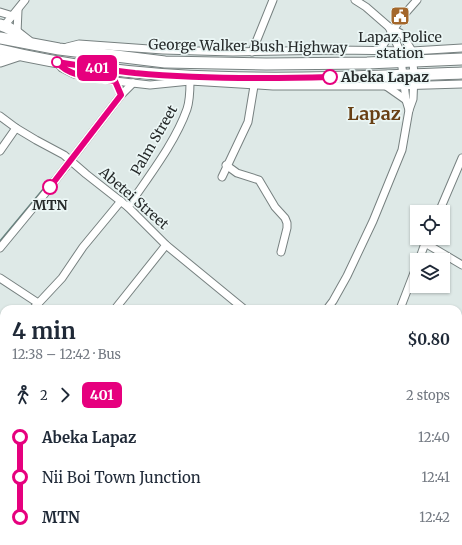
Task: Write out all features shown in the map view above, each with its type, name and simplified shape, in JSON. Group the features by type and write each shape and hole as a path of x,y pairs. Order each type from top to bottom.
{"highway":[{"path":"1,26 17,33 31,44"},
{"name":"George Walker Bush Highway","path":"0,38 59,49 165,62 266,64 407,58 462,59"},
{"name":"George Walker Bush Highway","path":"0,50 57,62 136,73 196,77 409,78 462,72"},
{"path":"0,61 19,54"},
{"path":"407,58 420,63 418,67 420,72 409,78 398,73 400,69 398,64 407,58"}],"street":[{"path":"1,26 13,16 25,0"},
{"path":"252,52 273,0"},
{"path":"355,0 366,7 392,30 403,36 407,58"},
{"path":"379,51 392,30 417,0"},
{"path":"17,33 18,10"},
{"path":"0,12 13,16"},
{"path":"392,30 407,58"},
{"name":"George Walker Bush Highway","path":"59,49 79,44 163,50 252,52 379,51 407,58 462,48"},
{"name":"George Walker Bush Highway","path":"57,62 62,68 74,74 150,85 190,81 254,86 386,86 409,78 462,84"},
{"path":"409,78 406,100 409,110"},
{"path":"330,305 350,269 373,221 402,150 409,110 413,99 409,78"},
{"path":"115,81 121,95"},
{"name":"Palm Street","path":"128,207 157,164 181,123 187,108 190,94 190,81"},
{"path":"0,248 132,83"},
{"path":"222,177 226,165 248,122 254,86"},
{"path":"386,86 406,100"},
{"name":"Abetei Street","path":"0,116 16,128 64,155 128,207 166,245 237,305"},
{"path":"0,151 16,128"},
{"path":"442,205 462,158"},
{"path":"226,165 237,173 259,180 275,207 285,218 287,228 281,252"},
{"path":"36,305 62,278 83,247 121,201"},
{"path":"118,305 166,245"},
{"path":"432,245 462,265"},
{"path":"0,278 34,305"},
{"path":"402,305 410,283"}],"waterway":[{"path":"64,174 69,169"},
{"path":"0,241 54,176"}],"bus line":[{"name":"401","path":"50,187 121,95 115,81 74,74 62,68 57,62 136,73 196,77 330,77"}],"place":[{"name":"Lapaz Police station","path":"400,16"},
{"name":"Abeka Lapaz","path":"330,77"},
{"name":"MTN","path":"50,187"}],"district":[{"name":"Lapaz","path":"374,114"}]}
